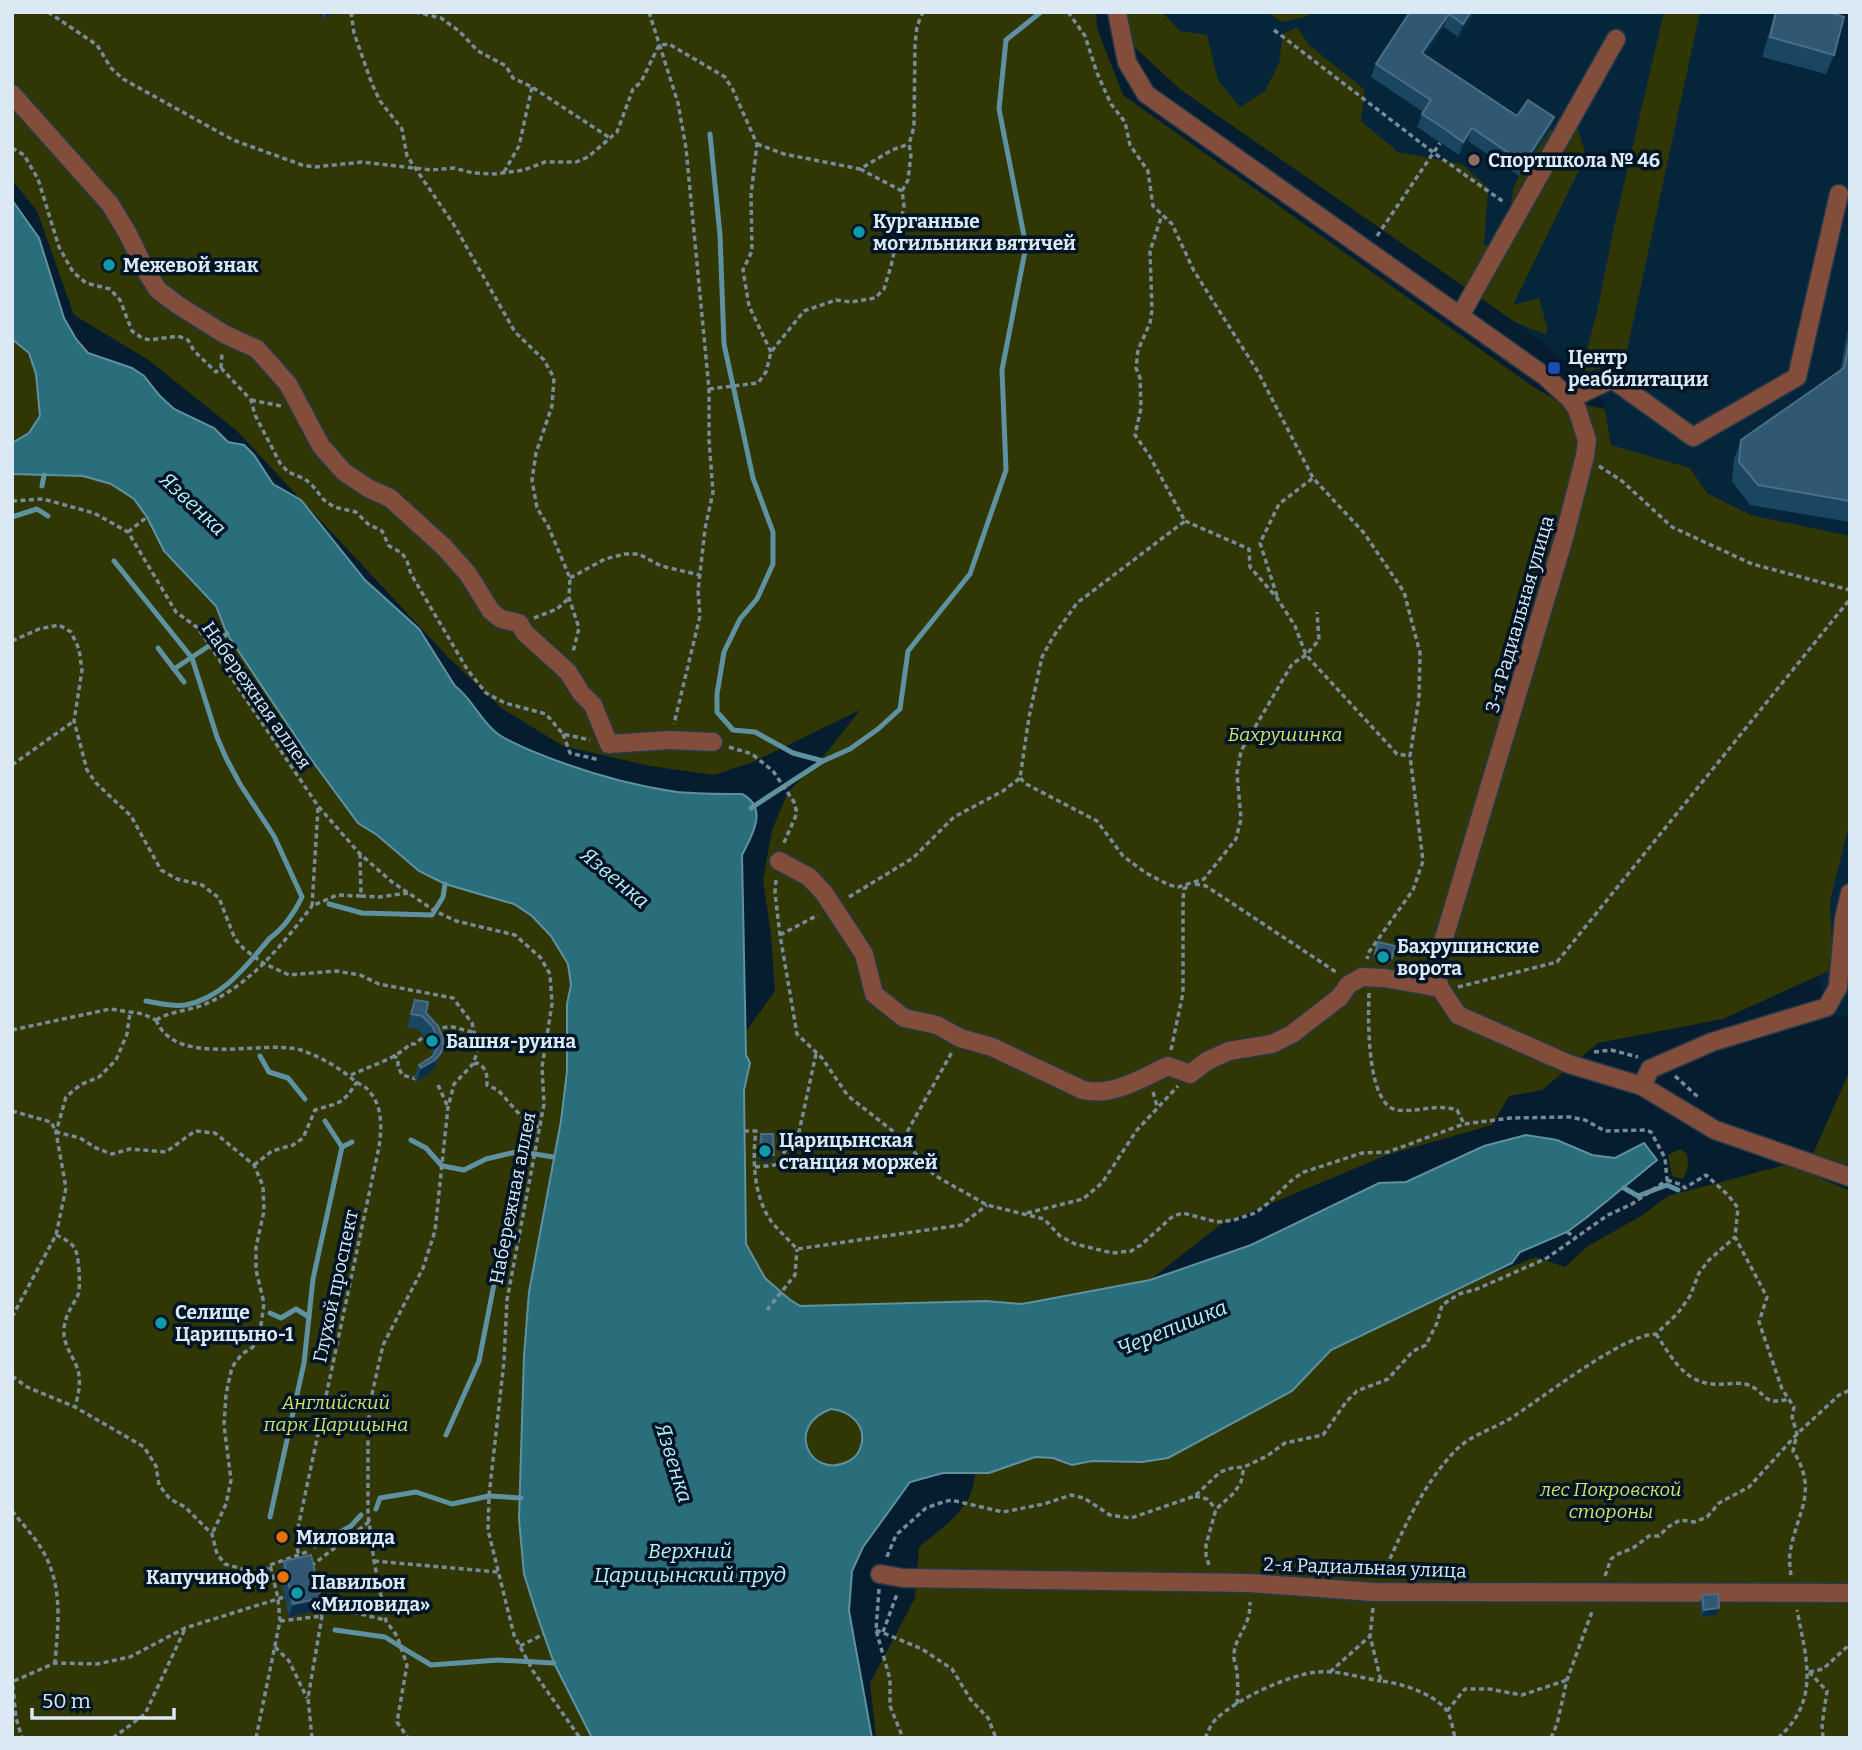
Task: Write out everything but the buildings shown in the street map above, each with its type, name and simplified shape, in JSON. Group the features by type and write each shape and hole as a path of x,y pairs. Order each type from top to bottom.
{"street":[{"name":"3-я Радиальная улица","path":"1117,12 1128,62 1146,94 1546,377 1570,399 1583,423 1592,461 1559,555 1439,955 1436,974 1445,989"},
{"path":"1460,316 1616,39"},
{"path":"12,94 110,204 146,273 158,290 224,334 257,349 288,384 321,446 344,472 368,488 390,498 444,547 468,573 491,611 501,619 519,623 525,633 568,672 581,693 593,705 610,744 670,740 713,742"},
{"path":"1570,399 1612,379 1693,437 1797,377 1839,194"},
{"path":"779,860 809,877 824,893 864,954 874,994 904,1018 937,1025 960,1038 992,1047 1083,1090 1096,1093 1121,1087 1168,1066 1190,1074 1207,1061 1229,1051 1272,1044 1292,1034 1340,997 1348,985 1363,977 1384,978 1445,989 1458,1015 1474,1023 1569,1064 1642,1086 1716,1130 1850,1177"},
{"path":"1642,1086 1650,1069 1712,1042 1827,1007 1844,989 1844,919 1850,893"},
{"name":"2-я Радиальная улица","path":"880,1574 903,1578 1249,1583 1374,1592 1794,1595 1850,1593"}],"path":[{"path":"48,12 97,45 111,68 123,79 233,140 302,166 315,167 362,162 431,170 454,168 482,174 524,170 545,162 576,162 588,156 617,132 633,89 641,82 659,45"},
{"path":"361,12 351,13 354,33 380,101 402,130 407,156 454,225 514,332 544,360 554,378 552,406 536,453 532,480 537,508 548,526 570,578 569,598 579,628 568,672"},
{"path":"415,12 441,18 459,31 478,51 506,66 513,78 532,87 610,138"},
{"path":"649,12 678,103 686,148 709,389 713,492 705,529 698,591 700,616 670,740"},
{"path":"709,389 758,383 766,372 771,352 804,311 836,300 851,302 875,298 884,289 904,206 902,191 908,180 911,154 909,144 914,127 915,45 917,26 923,12"},
{"path":"1068,12 1085,36 1111,104 1125,121 1130,145 1148,171 1153,206 1172,224 1194,271 1258,372 1313,478 1364,533 1404,592 1420,653 1419,698 1410,756 1423,861 1413,890 1369,952 1363,977 1369,992 1368,1033 1372,1064 1382,1101 1389,1108 1400,1111 1449,1107 1457,1110 1464,1124"},
{"path":"1274,30 1434,153 1518,212"},
{"path":"659,45 669,44 724,78 733,90 757,144 751,195 752,251 743,270 750,306 771,352"},
{"path":"504,172 519,146 532,87"},
{"path":"1365,250 1382,230 1440,142"},
{"path":"757,144 784,154 860,169 902,191"},
{"path":"860,169 891,150 909,144"},
{"path":"12,148 24,155 38,179 59,247 73,272 86,283 110,289 120,300 132,331 150,341 178,335 188,340 202,360 216,372 221,368 251,400 255,415 280,463 288,472 305,479 334,507 356,512 368,524 382,531 389,546 402,553 411,574 467,669 486,693 505,703 546,715 563,734 570,753 601,760 610,744 563,734"},
{"path":"1162,215 1150,251 1153,310 1138,350 1136,368 1140,378 1141,408 1135,435 1149,454 1185,521 1249,549 1250,567 1277,598 1294,626 1306,655 1398,754 1410,756"},
{"path":"251,400 300,410"},
{"path":"1592,461 1596,477"},
{"path":"1592,461 1622,481 1672,527 1752,564 1850,590"},
{"path":"1277,598 1260,543 1279,504 1313,478"},
{"name":"Набережная аллея","path":"12,501 43,499 94,513 128,532 176,612 198,628 318,806 360,854 435,911 456,921 515,935 535,951 550,974 552,1004 542,1067 544,1104 506,1300 504,1361 489,1496 488,1530 514,1635 533,1671 580,1738"},
{"path":"128,532 147,517"},
{"path":"913,858 954,817 1003,792 1020,778 1042,657 1053,637 1077,603 1185,521"},
{"path":"570,578 605,558 639,554 661,566 700,575"},
{"path":"531,619 557,609 569,598"},
{"path":"1445,989 1557,962 1850,599"},
{"path":"1020,778 1026,784 1097,821 1123,856 1146,873 1178,887 1204,879 1236,839 1241,819 1237,773 1241,751 1292,664 1306,655 1319,640 1317,612"},
{"path":"12,641 39,629 59,625 71,632 79,649 82,670 74,721 87,770 96,783 131,816 161,870 177,879 202,885 219,898 235,939 244,949 289,975 336,971 360,975 379,985 453,998 467,1015 476,1033 478,1050 473,1064 454,1084 448,1107 435,1231 423,1268 383,1345 368,1424 370,1521 374,1561 386,1621 397,1636 407,1665 397,1722 408,1738"},
{"path":"12,765 74,721"},
{"path":"713,742 752,754 773,771 794,802 797,813 786,835 779,860 775,892 797,1034 822,1058 848,1096 903,1139 934,1175 987,1205 1044,1219 1060,1236 1074,1244 1112,1253 1130,1251 1141,1245 1173,1216 1183,1213 1217,1222 1234,1220 1255,1213 1304,1172 1362,1153 1388,1152 1464,1124 1511,1118 1570,1117 1585,1120 1605,1131 1637,1129 1651,1132 1665,1158 1667,1180"},
{"path":"312,906 318,806"},
{"path":"360,854 361,896"},
{"path":"1168,1066 1183,993 1184,889 1191,884 1206,886 1342,976 1363,977"},
{"path":"12,1030 110,1009 156,1020 167,1014 202,1005 238,986 288,939 312,906 337,895 379,897 409,893"},
{"path":"56,1132 66,1097 80,1086 99,1077 116,1060 127,1034 130,1012"},
{"name":"Глухой проспект","path":"156,1020 159,1028 169,1037 197,1048 299,1050 327,1061 365,1087 381,1113 379,1147 295,1542 299,1555"},
{"path":"351,1076 393,1055 401,1054 410,1044 415,1044 435,1027 476,1033"},
{"path":"419,1028 430,1040"},
{"path":"903,1139 960,1038"},
{"path":"1586,1052 1611,1050 1653,1061 1683,1081 1702,1101"},
{"path":"755,1167 775,1166 799,1132 816,1054"},
{"path":"393,1055 398,1059 402,1075 415,1080 422,1076"},
{"path":"473,1064 483,1066 487,1073 487,1085 498,1090 528,1125 539,1127"},
{"path":"1025,1213 1083,1199 1102,1183 1137,1130 1190,1074"},
{"path":"254,1165 272,1152 293,1145 303,1138 315,1110 335,1106 345,1100 357,1082"},
{"path":"438,1086 448,1107"},
{"path":"12,1111 51,1122 56,1132 66,1188 56,1235 12,1317"},
{"path":"56,1132 80,1138 112,1154 130,1149 166,1152 195,1131 215,1133 254,1165 262,1186 264,1211 256,1247 256,1270 264,1303 261,1325 253,1347 242,1353 232,1367 226,1394 224,1425 231,1480 226,1504 212,1534"},
{"path":"744,1131 756,1131 753,1152 755,1167 761,1198 770,1220 797,1249 795,1275 767,1310"},
{"path":"1667,1180 1685,1188 1706,1175 1738,1208 1735,1237 1767,1297 1759,1322 1788,1399 1794,1407 1792,1417 1797,1434 1793,1451 1803,1465 1806,1484 1805,1502 1790,1555 1794,1595 1809,1672 1804,1699 1789,1728 1778,1738"},
{"path":"903,1738 890,1706 890,1679 876,1630 880,1574 896,1535 926,1508 951,1500 1003,1512 1044,1504 1071,1495 1084,1498 1110,1515 1131,1518 1195,1496 1220,1472 1244,1467 1267,1456 1285,1443 1323,1435 1357,1391 1388,1379 1413,1351 1426,1345 1437,1324 1442,1305 1459,1294 1477,1289 1547,1258 1608,1215 1632,1204 1667,1180"},
{"path":"797,1249 961,1226 987,1205"},
{"path":"1567,1232 1575,1237"},
{"path":"56,1235 76,1249 78,1264 79,1292 68,1311 64,1331 67,1350 77,1367 80,1389 75,1407"},
{"path":"1381,1681 1370,1636 1374,1592 1408,1518 1458,1448 1508,1420 1643,1334 1656,1334 1684,1305 1699,1273 1709,1260 1735,1237"},
{"path":"1656,1334 1681,1371 1693,1380 1708,1384 1742,1383 1759,1391 1765,1400 1774,1403 1788,1399"},
{"path":"12,1376 27,1387 75,1407 144,1447 156,1466 159,1485 170,1499 185,1507 212,1534 218,1554 225,1564 260,1574 270,1565 307,1552 314,1577"},
{"path":"1551,1738 1567,1681 1611,1559 1649,1536 1659,1536 1680,1520 1695,1522 1707,1517 1719,1503 1749,1488 1797,1434 1839,1395 1850,1391"},
{"path":"1215,1584 1206,1556 1206,1545 1216,1509 1234,1493 1241,1482 1244,1467"},
{"path":"1195,1496 1207,1499 1216,1509"},
{"path":"12,1511 45,1554 55,1581 60,1607 55,1663"},
{"path":"301,1566 311,1565 370,1521"},
{"path":"374,1561 498,1572"},
{"path":"256,1738 280,1621 281,1597 270,1565"},
{"path":"272,1573 282,1571"},
{"path":"883,1632 903,1578"},
{"path":"1237,1704 1239,1686 1233,1656 1251,1611 1249,1583"},
{"path":"312,1738 308,1698 322,1616 317,1589"},
{"path":"22,1738 16,1718 13,1679 55,1663 97,1664 130,1657 185,1628 281,1597"},
{"path":"320,1604 386,1621"},
{"path":"280,1621 301,1616 322,1616"},
{"path":"113,1738 145,1714 185,1628"},
{"path":"876,1630 922,1649 952,1670 971,1700 988,1718 996,1738"},
{"path":"520,1646 544,1634"},
{"path":"1329,1672 1370,1636"},
{"path":"1809,1672 1823,1669 1850,1644"},
{"path":"275,1647 289,1661 308,1698"},
{"path":"1205,1738 1214,1721 1237,1704 1278,1684 1315,1672 1329,1672 1412,1688 1447,1711 1455,1738"},
{"path":"1809,1672 1827,1691 1823,1738"},
{"path":"1447,1711 1465,1689 1489,1689 1522,1695 1567,1681"}],"shaded area":[{"path":"1124,12 1850,12 1850,536 1751,515 1707,493 1690,468 1611,445 1601,397 1581,372 1515,322 1181,90"},
{"path":"1850,789 1850,1018 1831,1014 1812,961"}],"green space":[{"name":"Бахрушинка","path":"12,12 1096,12 1097,28 1123,95 1532,386 1553,398 1605,409 1611,445 1690,468 1707,493 1751,515 1850,536 1850,821 1830,901 1833,969 1723,1019 1598,1043 1542,1090 1509,1096 1492,1125 1387,1155 1220,1225 1150,1280 1022,1304 986,1301 800,1306 765,1278 746,1244 744,1090 750,1063 746,1055 747,1030 775,991 763,880 772,830 788,792 828,751 860,710 753,762 714,775 650,766 563,746 500,707 448,657 237,431 150,361 74,315 37,211 12,180"},
{"path":"1124,12 1162,12 1180,31 1207,35 1218,80 1240,107 1265,91 1279,63 1283,34 1297,27 1309,45 1365,90 1361,121 1398,152 1462,164 1488,188 1484,245 1506,245 1513,189 1550,131 1577,126 1586,156 1513,305 1539,298 1547,335 1515,322 1181,90 1128,41"},
{"path":"1267,12 1314,12 1305,17 1281,22"},
{"path":"1664,12 1700,12 1626,355 1604,368 1581,372 1597,312"},
{"name":"Английский парк Царицына","path":"12,292 589,853 733,1738 12,1738"},
{"path":"1850,1070 1850,1165 1813,1154"},
{"path":"1680,1149 1687,1154 1688,1167 1683,1179 1672,1176 1668,1155"},
{"name":"лес Покровской стороны","path":"1788,1164 1850,1191 1850,1738 876,1738 870,1683 915,1598 919,1547 963,1507 973,1486 975,1474 990,1473 1035,1457 1053,1458 1072,1465 1092,1461 1142,1462 1292,1391 1331,1350 1456,1288 1536,1257 1565,1267 1588,1246 1641,1216 1668,1196"},
{"path":"828,1410 840,1410 854,1418 862,1432 860,1449 854,1458 840,1466 828,1466 811,1454 806,1444 806,1432 818,1415"}],"water":[{"name":"Верхний Царицынский пруд","path":"12,200 39,238 64,318 88,353 132,368 144,376 174,409 214,428 228,442 244,445 273,484 301,500 365,580 419,629 455,686 498,734 538,754 614,779 677,792 742,794 750,800 757,814 756,823 742,855 746,1055 750,1063 744,1090 746,1244 765,1278 800,1306 986,1301 1022,1304 1150,1280 1251,1245 1379,1183 1406,1182 1484,1146 1526,1135 1557,1140 1592,1155 1615,1158 1644,1143 1657,1160 1567,1232 1520,1252 1512,1263 1331,1350 1292,1391 1168,1458 1142,1462 1092,1461 1072,1465 1053,1458 1035,1457 989,1473 943,1473 910,1482 863,1547 852,1571 849,1611 872,1738 592,1738 554,1663 537,1615 524,1574 519,1519 524,1356 529,1292 561,1121 567,1071 567,1004 571,985 568,964 551,936 532,916 514,904 445,884 419,871 377,835 358,823 308,755 227,634 216,606 164,551 147,517 134,499 111,484 83,476 12,474 12,443 29,433 40,416 36,374 29,353 12,339","holes":["831,1409 850,1416 859,1426 862,1432 861,1446 856,1456 847,1462 834,1465 822,1463 813,1457 807,1448 808,1427 817,1417"]}],"waterway":[{"path":"751,808 823,761 850,749 900,709 908,651 970,574 1006,470 1002,370 1026,246 999,109 1006,40 1041,12"},
{"path":"710,134 720,235 724,344 753,478 773,532 773,564 757,599 740,619 724,652 717,712 733,730 755,732 793,753 823,761"},
{"path":"42,486 44,475"},
{"path":"12,517 37,509 48,516"},
{"path":"114,561 192,658 226,758 274,836 302,897 284,925 243,970 211,996 185,1005 146,1001"},
{"path":"158,648 174,669 227,634"},
{"path":"174,669 184,682"},
{"path":"329,904 362,913 432,915 443,897 445,884"},
{"path":"260,1056 269,1072 288,1078 305,1099"},
{"path":"325,1121 342,1147"},
{"path":"411,1140 426,1148 442,1166"},
{"path":"270,1517 304,1363 313,1279 342,1147 352,1142"},
{"path":"443,1166 464,1170 486,1159 520,1151 534,1154"},
{"path":"446,1435 479,1361 520,1151"},
{"path":"535,1154 553,1157"},
{"path":"1624,1188 1638,1196 1667,1185 1678,1190"},
{"path":"270,1313 281,1318 296,1309 309,1317"},
{"path":"376,1509 380,1498 416,1492 452,1504 489,1496"},
{"path":"490,1496 521,1498"},
{"path":"315,1546 351,1526 361,1515"},
{"path":"335,1630 385,1637 401,1647"},
{"path":"401,1647 431,1665 498,1660 554,1663"}],"place":[{"name":"Спортшкола № 46","path":"1474,160"},
{"name":"Курганные могильники вятичей","path":"859,232"},
{"name":"Межевой знак","path":"109,265"},
{"name":"Центр реабилитации","path":"1554,368"},
{"name":"Бахрушинские ворота","path":"1383,957"},
{"name":"Башня-руина","path":"432,1041"},
{"name":"Царицынская станция моржей","path":"765,1151"},
{"name":"Селище Царицыно-1","path":"161,1323"},
{"name":"Миловида","path":"282,1537"},
{"name":"Капучинофф","path":"283,1577"},
{"name":"Павильон «Миловида»","path":"297,1593"}],"water label":[{"name":"Язвенка","path":"193,504"},
{"name":"Язвенка","path":"615,878"},
{"name":"Черепишка","path":"1172,1328"},
{"name":"Язвенка","path":"674,1463"}]}
